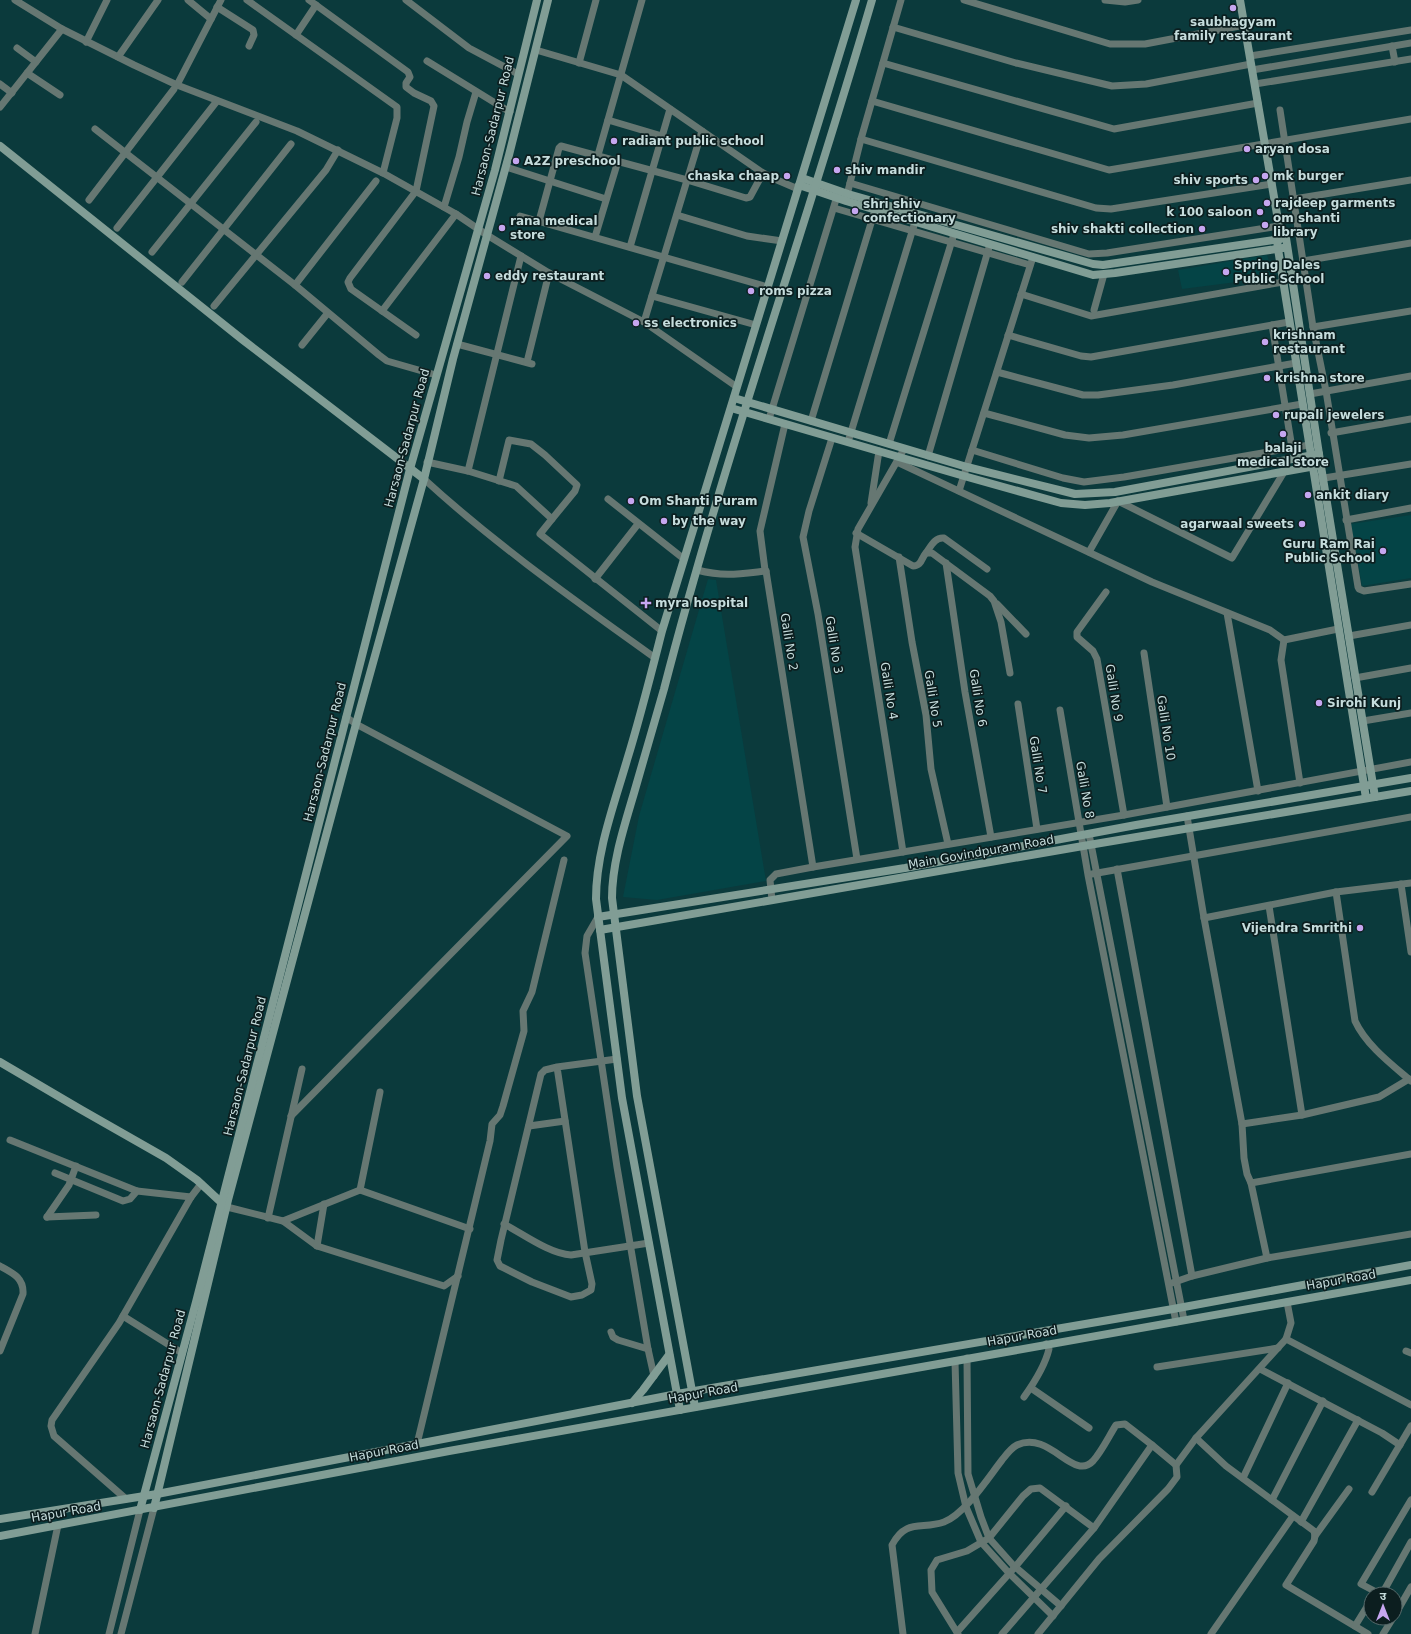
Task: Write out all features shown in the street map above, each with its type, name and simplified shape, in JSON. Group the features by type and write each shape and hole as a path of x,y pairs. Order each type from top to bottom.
{"street":[{"path":"15,0 86,42 118,56 176,87 217,100 297,131 383,173 456,214 549,273 644,322 737,387"},
{"path":"86,42 107,0"},
{"path":"118,56 158,0"},
{"path":"188,0 211,19"},
{"path":"89,200 124,152 176,87 221,0"},
{"path":"247,0 397,107 397,118 383,173"},
{"path":"309,0 408,72 410,77 406,83 406,86 414,93 431,101 434,106 416,191 348,282 351,289 416,335"},
{"path":"406,0 469,48 518,74"},
{"name":"Harsaon-Sadarpur Road","path":"140,1510 424,479 457,344 506,167 548,0"},
{"path":"579,63 596,0"},
{"path":"598,155 642,0"},
{"path":"680,1410 622,1098 598,918 596,900 597,875 612,813 637,727 662,631 856,0"},
{"path":"695,1407 637,1096 615,928 612,885 616,861 627,817 697,570 747,402 872,0"},
{"path":"847,198 861,139 901,0"},
{"path":"964,0 1110,44 1145,44 1245,25"},
{"path":"1105,0 1125,2 1138,0"},
{"path":"1240,0 1279,226 1277,240 1289,322 1366,798"},
{"name":"Harsaon-Sadarpur Road","path":"154,1508 224,1205 346,717 410,469 479,228 510,112 535,1"},
{"path":"296,35 316,5"},
{"path":"217,7 254,30 254,35 249,46"},
{"path":"893,27 1016,63 1112,86 1146,84 1251,63 1330,43 1411,30"},
{"path":"0,107 62,29"},
{"path":"1330,43 1332,56"},
{"path":"1251,63 1332,56 1411,43"},
{"path":"1392,46 1395,62"},
{"path":"17,48 36,62"},
{"path":"536,50 621,75 763,172 781,182 815,187 847,198 1093,264 1103,265 1286,238"},
{"path":"1255,84 1411,59"},
{"path":"427,61 510,112"},
{"path":"883,63 1114,129 1258,103"},
{"path":"27,73 60,95"},
{"path":"0,84 12,92"},
{"path":"444,208 476,92"},
{"path":"118,228 217,100"},
{"path":"872,101 1109,170 1411,119"},
{"path":"630,247 670,109"},
{"path":"1280,110 1313,327 1326,391 1331,433 1359,589 1364,591 1411,584"},
{"path":"608,120 662,136"},
{"path":"152,252 256,122"},
{"path":"95,129 295,285 327,314 387,361 436,375"},
{"path":"644,322 702,131"},
{"path":"861,139 1096,208 1111,209 1272,184"},
{"path":"182,282 291,144"},
{"path":"0,146 243,340 424,479 447,500 546,579 655,658"},
{"path":"539,221 559,148 561,146 652,170 748,198 752,194 763,172"},
{"path":"214,306 326,170 338,150"},
{"path":"595,237 618,161"},
{"path":"506,167 606,199"},
{"path":"1294,199 1411,180"},
{"path":"295,285 376,181"},
{"path":"850,184 1089,254 1107,253 1279,226"},
{"path":"769,419 838,195"},
{"path":"847,198 875,210 990,244 1031,261"},
{"path":"834,208 988,253 1093,275 1287,247"},
{"path":"811,421 875,210"},
{"path":"382,311 456,214"},
{"path":"677,215 747,236 782,241"},
{"path":"520,216 768,287"},
{"path":"848,442 915,222"},
{"path":"1279,226 1286,238 1319,454 1375,797"},
{"path":"889,444 954,234"},
{"path":"1303,261 1411,243"},
{"path":"928,456 990,244"},
{"path":"468,471 521,256"},
{"path":"959,491 1031,261"},
{"path":"457,344 529,363 549,273"},
{"path":"1094,310 1104,274"},
{"path":"1021,294 1092,316 1283,282"},
{"path":"652,296 756,325"},
{"path":"1313,327 1411,310"},
{"path":"302,345 327,314"},
{"path":"1008,335 1080,356 1091,357 1289,322"},
{"path":"1272,325 1292,448"},
{"path":"997,372 1083,395 1098,395 1173,385 1296,363"},
{"path":"1310,394 1411,376"},
{"path":"734,398 967,467 1075,494 1115,492 1319,454"},
{"path":"984,412 1080,438 1123,434 1302,404"},
{"path":"731,408 879,451 959,491 1152,582 1270,630 1284,640 1338,629"},
{"path":"1331,433 1411,419"},
{"name":"Galli No 2","path":"785,424 760,531 813,867"},
{"name":"Galli No 3","path":"832,438 809,511 803,537 818,614 857,859"},
{"path":"499,481 509,440 531,444 546,455 577,485 575,491 540,534 662,631"},
{"path":"972,450 1063,478 1084,482 1124,477 1308,445"},
{"path":"904,449 856,534 911,565 916,566 921,562 936,539 944,538 987,569"},
{"path":"870,508 879,451"},
{"path":"898,460 1069,504 1085,505 1118,501 1321,465"},
{"path":"427,462 468,471 516,486 552,518"},
{"path":"1314,480 1411,464"},
{"path":"1118,501 1232,558 1284,472"},
{"path":"608,499 684,560"},
{"path":"1090,552 1118,501"},
{"path":"1346,520 1411,508"},
{"path":"595,579 638,524"},
{"name":"Galli No 4","path":"856,534 855,547 903,852"},
{"path":"926,553 932,553 990,596 1026,634"},
{"name":"Galli No 5","path":"899,557 912,642 926,715 931,769 948,844"},
{"name":"Galli No 6","path":"946,563 965,692 991,836"},
{"path":"697,570 729,575 766,571"},
{"name":"Galli No 9","path":"1106,592 1077,632 1077,637 1093,651 1097,660 1124,815"},
{"path":"994,601 1001,622 1010,673"},
{"path":"1227,613 1258,791"},
{"path":"1349,636 1411,625"},
{"path":"1284,640 1281,660 1300,783"},
{"name":"Galli No 10","path":"1144,653 1167,807"},
{"path":"1355,678 1411,668"},
{"name":"Galli No 7","path":"1018,704 1037,829"},
{"name":"Galli No 8","path":"1060,710 1079,823 1085,834 1092,874"},
{"path":"1362,721 1411,713"},
{"path":"291,1116 568,836 356,724 346,717"},
{"path":"772,900 770,880 776,874 991,836 1079,823 1411,762"},
{"name":"Main Govindpuram Road","path":"598,918 770,888 913,866 1085,834 1411,778"},
{"name":"Main Govindpuram Road","path":"600,930 1087,845 1411,791"},
{"path":"1187,816 1242,1124 1244,1158 1251,1183 1267,1258"},
{"path":"1092,874 1411,817"},
{"path":"417,1444 470,1229 490,1141 492,1124 500,1115 524,1031 523,1012 532,992 564,860"},
{"path":"1117,869 1192,1276"},
{"path":"1092,874 1176,1282 1177,1308"},
{"path":"1092,874 1168,1284 1180,1321"},
{"path":"1204,918 1336,892 1411,883"},
{"path":"1401,884 1411,952"},
{"path":"1242,1124 1302,1114 1379,1097 1410,1080 1367,1040 1360,1032 1355,1021 1336,892"},
{"path":"1269,906 1302,1114"},
{"path":"598,918 587,936 585,953 617,1166 648,1349 654,1376"},
{"path":"557,1067 585,1252 592,1284 591,1290 582,1295 571,1297 532,1282 500,1266 497,1260 504,1224 541,1074 545,1070 557,1067 617,1059"},
{"path":"0,1062 182,1168 217,1197 224,1205 283,1221 317,1246 444,1286 458,1276"},
{"path":"268,1218 302,1069"},
{"path":"360,1190 380,1092"},
{"path":"529,1126 565,1121"},
{"path":"10,1140 137,1191 191,1197"},
{"path":"1251,1183 1411,1154"},
{"path":"76,1166 69,1185 47,1217 96,1214"},
{"path":"55,1173 123,1201 130,1199 137,1191"},
{"path":"126,1499 54,1436 51,1426 52,1420 123,1316 191,1197 201,1184"},
{"path":"283,1221 360,1190 470,1229"},
{"path":"317,1246 324,1204"},
{"path":"504,1224 555,1252 571,1255 649,1243"},
{"path":"1168,1284 1192,1276 1267,1258 1411,1234"},
{"name":"Hapur Road","path":"0,1519 157,1494 677,1394 1177,1308 1411,1265"},
{"path":"0,1266 19,1277 24,1286 23,1294 0,1351"},
{"name":"Hapur Road","path":"0,1536 450,1451 1411,1280"},
{"path":"1038,1634 1099,1559 1168,1489 1177,1477 1176,1465 1196,1438 1286,1339 1291,1323 1287,1302"},
{"path":"123,1316 182,1354"},
{"path":"612,1332 613,1337 618,1340 648,1349"},
{"path":"1286,1339 1411,1405"},
{"path":"1024,1397 1031,1388 1047,1355 1049,1349 1046,1344"},
{"path":"1157,1367 1278,1348"},
{"path":"632,1403 669,1355"},
{"path":"967,1358 968,1474 973,1496 989,1538 1015,1567 1061,1606"},
{"path":"955,1361 958,1473 966,1507 981,1542 1009,1573 1053,1616"},
{"path":"1260,1369 1323,1401 1400,1445"},
{"path":"1243,1478 1288,1383"},
{"path":"1031,1388 1089,1428"},
{"path":"1272,1500 1323,1401"},
{"path":"956,1415 968,1415"},
{"path":"1301,1522 1358,1420"},
{"path":"903,1634 892,1545 897,1535 904,1530 916,1526 945,1522 966,1507 973,1496 1015,1446 1029,1441 1045,1445 1075,1466 1084,1465 1093,1462 1116,1425 1121,1423 1125,1424 1176,1465"},
{"path":"1372,1492 1411,1426"},
{"path":"1196,1438 1226,1466 1314,1531 1315,1536"},
{"path":"1002,1634 1094,1528 1152,1445"},
{"path":"1066,1506 957,1633 932,1592 931,1570 937,1560 967,1550 989,1538 1031,1488 1040,1488 1066,1506 1094,1528"},
{"path":"1349,1489 1315,1536 1314,1541 1286,1585 1368,1634"},
{"path":"1365,1586 1361,1584 1411,1500"},
{"path":"121,1634 154,1508"},
{"path":"109,1634 140,1510"},
{"path":"1211,1634 1292,1516"},
{"path":"35,1634 58,1525"},
{"path":"1386,1586 1411,1542"},
{"path":"1403,1600 1411,1587"},
{"path":"1355,1626 1363,1613"}],"shaded area":[{"name":"Spring Dales Public School","path":"1267,255 1273,274 1260,275 1260,279 1182,289 1178,270"},
{"name":"Guru Ram Rai Public School","path":"1411,515 1411,578 1362,586 1351,524"},
{"path":"708,579 716,580 766,881 657,900 623,897 639,816"}],"place":[{"name":"saubhagyam family restaurant","path":"1233,8"},
{"name":"radiant public school","path":"614,141"},
{"name":"aryan dosa","path":"1247,149"},
{"name":"A2Z preschool","path":"516,161"},
{"name":"shiv mandir","path":"837,170"},
{"name":"chaska chaap","path":"787,176"},
{"name":"mk burger","path":"1265,176"},
{"name":"shiv sports","path":"1256,180"},
{"name":"rajdeep garments","path":"1267,203"},
{"name":"shri shiv confectionary","path":"855,211"},
{"name":"k 100 saloon","path":"1260,212"},
{"name":"om shanti library","path":"1265,225"},
{"name":"rana medical store","path":"502,228"},
{"name":"shiv shakti collection","path":"1202,229"},
{"name":"Spring Dales Public School","path":"1226,272"},
{"name":"eddy restaurant","path":"487,276"},
{"name":"roms pizza","path":"751,291"},
{"name":"ss electronics","path":"636,323"},
{"name":"krishnam restaurant","path":"1265,342"},
{"name":"krishna store","path":"1267,378"},
{"name":"rupali jewelers","path":"1276,415"},
{"name":"balaji medical store","path":"1283,434"},
{"name":"ankit diary","path":"1308,495"},
{"name":"Om Shanti Puram","path":"631,501"},
{"name":"by the way","path":"664,521"},
{"name":"agarwaal sweets","path":"1302,524"},
{"name":"Guru Ram Rai Public School","path":"1383,551"},
{"name":"myra hospital","path":"646,603"},
{"name":"Sirohi Kunj","path":"1319,703"},
{"name":"Vijendra Smrithi","path":"1360,928"}]}
